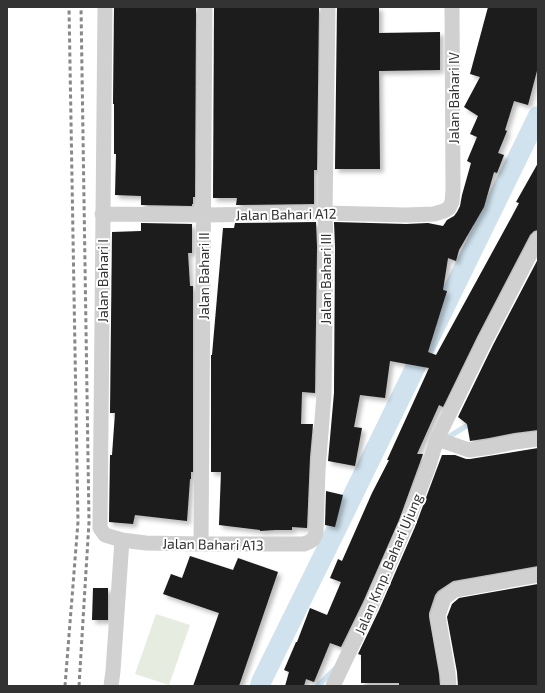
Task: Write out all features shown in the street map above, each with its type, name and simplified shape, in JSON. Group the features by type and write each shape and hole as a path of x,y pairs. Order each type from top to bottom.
{"street":[{"name":"Jalan Bahari I","path":"104,7 100,528 105,536 122,540"},
{"name":"Jalan Bahari II","path":"201,544 205,7"},
{"name":"Jalan Bahari III","path":"304,544 311,542 315,538 316,532 318,470 324,395 328,7"},
{"name":"Jalan Bahari IV","path":"452,7 453,190"},
{"name":"Jalan Bahari A12","path":"102,214 434,214 449,208 452,202 453,190"},
{"name":"Jalan Kmp. Bahari Ujung","path":"333,686 371,606 407,523 428,468 443,441 485,342 538,239"},
{"path":"443,441 469,450 538,439"},
{"name":"Jalan Bahari A13","path":"122,540 146,543 304,544"},
{"path":"112,686 122,540"},
{"path":"449,686 438,616 444,598 455,590 538,575"}],"shaded area":[{"path":"156,614 190,625 169,685 135,674"}],"building":[{"path":"114,7 196,7 195,197 193,197 192,206 141,205 141,196 115,195 116,154 114,154 113,104"},
{"path":"214,7 319,7 317,170 314,170 314,204 236,205 237,198 213,198"},
{"path":"337,7 379,7 379,33 440,32 440,70 379,71 380,169 335,169"},
{"path":"488,7 538,7 538,67 528,105 514,101 505,130 507,131 498,153 504,155 497,173 494,172 484,207 459,250 456,261 448,258 443,290 447,291 428,352 436,355 519,203 516,202 538,163 538,230 534,231 530,235 477,337 443,407 439,405 417,454 423,454 399,520 363,602 341,647 330,643 314,682 306,679 304,686 285,686 289,672 284,670 310,608 327,615 341,582 330,578 338,559 342,561 372,493 389,460 387,460 429,368 390,361 385,398 360,395 354,427 362,428 355,466 328,461 334,393 334,222 406,224 428,223 443,226 447,220 454,216 457,212 460,206 471,163 467,161 477,137 470,134 478,116 464,107 480,77 470,74"},
{"path":"316,222 315,393 302,392 301,424 313,424 307,528 292,527 292,530 260,531 219,525 221,472 211,472 211,355 223,228 234,228 235,223"},
{"path":"141,223 192,224 192,253 188,253 190,286 193,286 193,472 191,472 190,479 187,521 135,515 133,524 109,522 110,455 112,455 115,413 110,413 112,232 141,231"},
{"path":"538,259 538,430 470,441 467,424 458,417 493,345"},
{"path":"538,448 538,566 453,581 438,591 435,595 429,617 440,686 399,686 399,683 361,683 361,655 358,654 415,527 442,455 455,455 470,459"},
{"path":"326,491 343,495 335,527 325,525"},
{"path":"190,556 233,570 238,558 278,572 239,686 193,686 219,613 163,594 171,574 182,578"},
{"path":"538,584 538,686 458,686 457,672 447,617 452,604 459,598"},
{"path":"93,588 108,588 108,620 92,620"}],"waterway":[{"path":"260,686 538,116"},
{"path":"445,439 473,422"},
{"path":"318,686 335,669"}],"railway":[{"path":"65,686 78,522 69,7"},
{"path":"79,686 89,522 81,7"}]}
